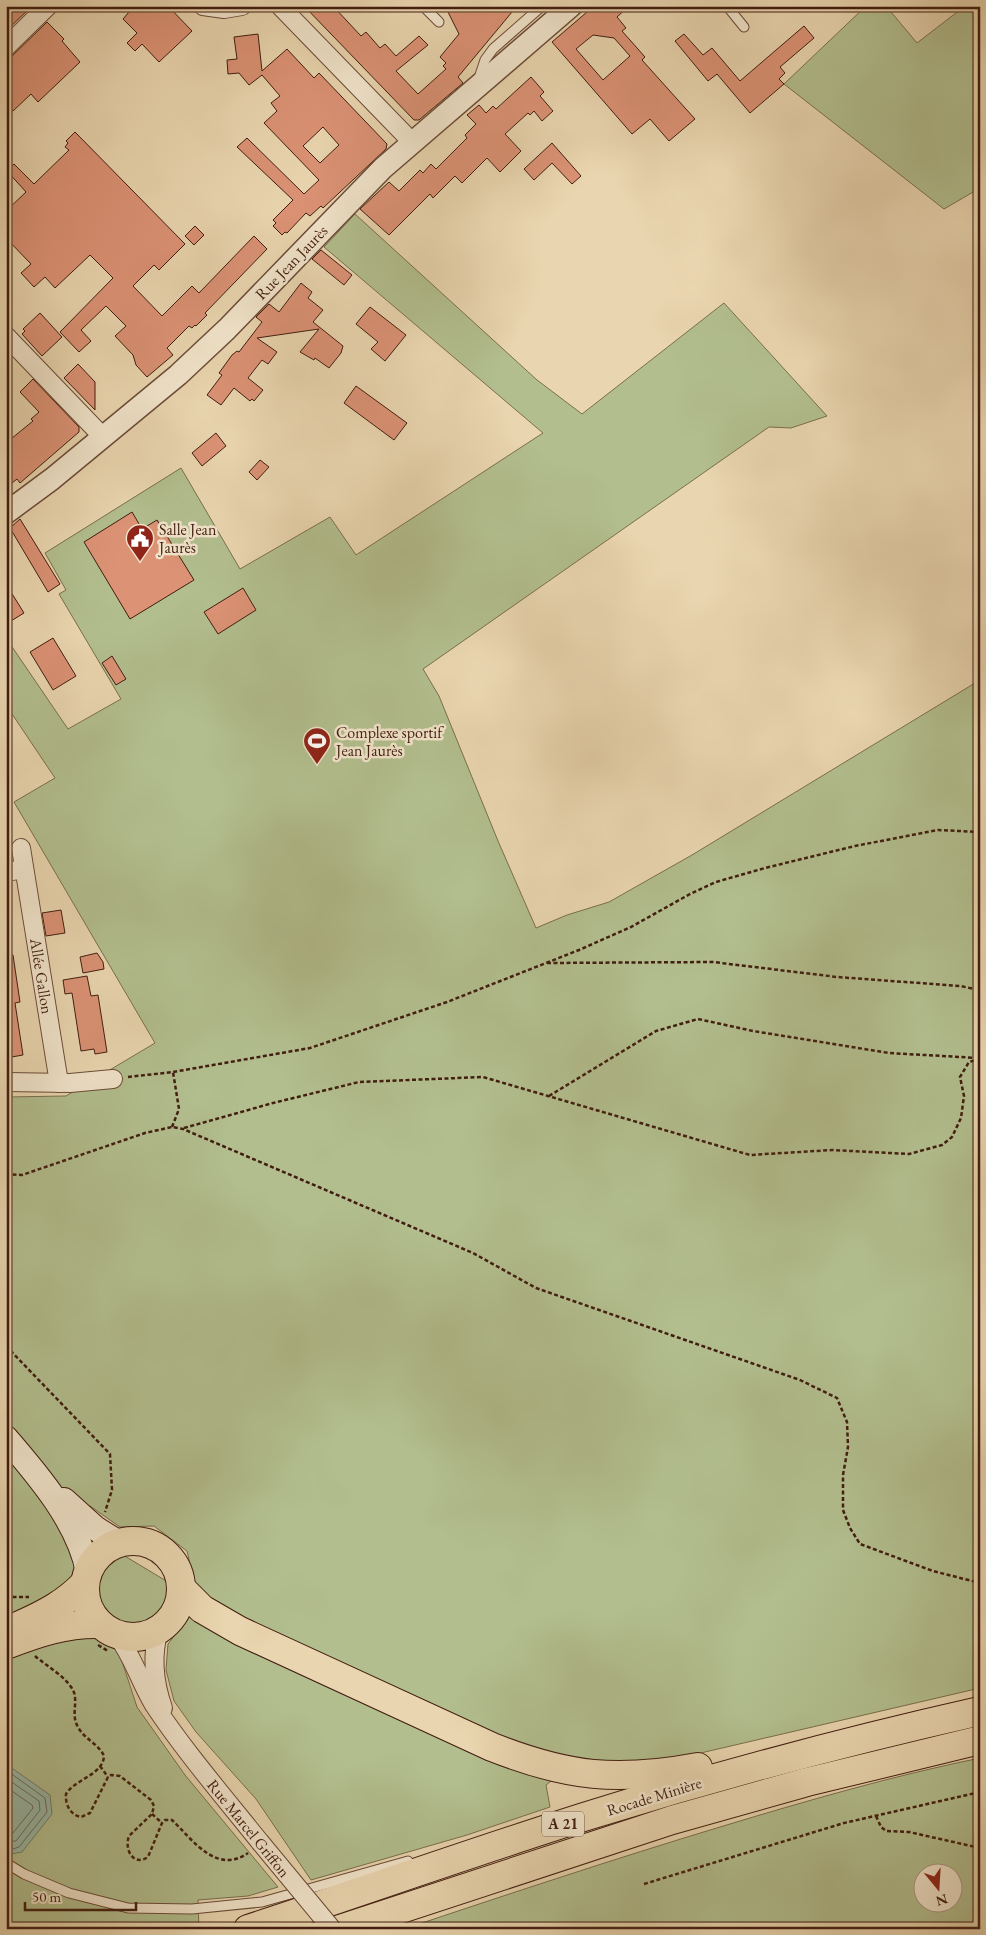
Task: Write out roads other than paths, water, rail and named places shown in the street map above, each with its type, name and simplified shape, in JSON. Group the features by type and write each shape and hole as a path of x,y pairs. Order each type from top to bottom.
{"main road":[{"path":"6,1438 32,1469 75,1535 86,1561 85,1596 89,1608 108,1629"},
{"path":"32,1469 84,1519 104,1535 119,1543"},
{"path":"6,1631 54,1609 70,1598 102,1552 119,1543 144,1542 161,1550 174,1564 179,1575 180,1600 168,1622 158,1630 141,1636 128,1637 108,1629 80,1624 56,1628 6,1645"},
{"path":"181,1588 202,1609 247,1635 492,1747 564,1770 609,1776 659,1774 700,1767 837,1735 883,1734"},
{"name":"Rocade Minière","path":"248,1929 530,1835 729,1774 883,1734 980,1712"},
{"name":"Rocade Minière","path":"351,1926 672,1820 807,1782 980,1740"}],"street":[{"path":"6,47 48,6"},
{"path":"203,6 224,9 242,6"},
{"path":"280,6 412,142"},
{"name":"Rue Jean Jaurès","path":"6,513 52,479 103,437 210,345 372,179 412,142 571,6"},
{"path":"6,336 103,437"},
{"name":"Allée Gallon","path":"21,848 59,1083"},
{"path":"6,872 24,869"},
{"path":"6,1082 59,1083 114,1079"},
{"name":"Rue Marcel Griffon","path":"108,1629 129,1652 150,1698 168,1725 256,1846 332,1929"},
{"name":"Rue Marcel Griffon","path":"158,1630 154,1646 154,1671 168,1725"}],"lane":[{"path":"423,6 438,22"},
{"path":"476,88 485,60 493,49 542,6"},
{"path":"727,6 744,27"},
{"path":"449,1851 530,1835"},
{"path":"6,1863 24,1874 69,1892 128,1908 192,1910 262,1902 421,1858"}],"water":[{"path":"6,1764 50,1795 52,1814 22,1852 11,1854 6,1851"}],"place":[{"name":"Salle Jean Jaurès","path":"140,562"},
{"name":"Complexe sportif Jean Jaurès","path":"317,765"}]}
